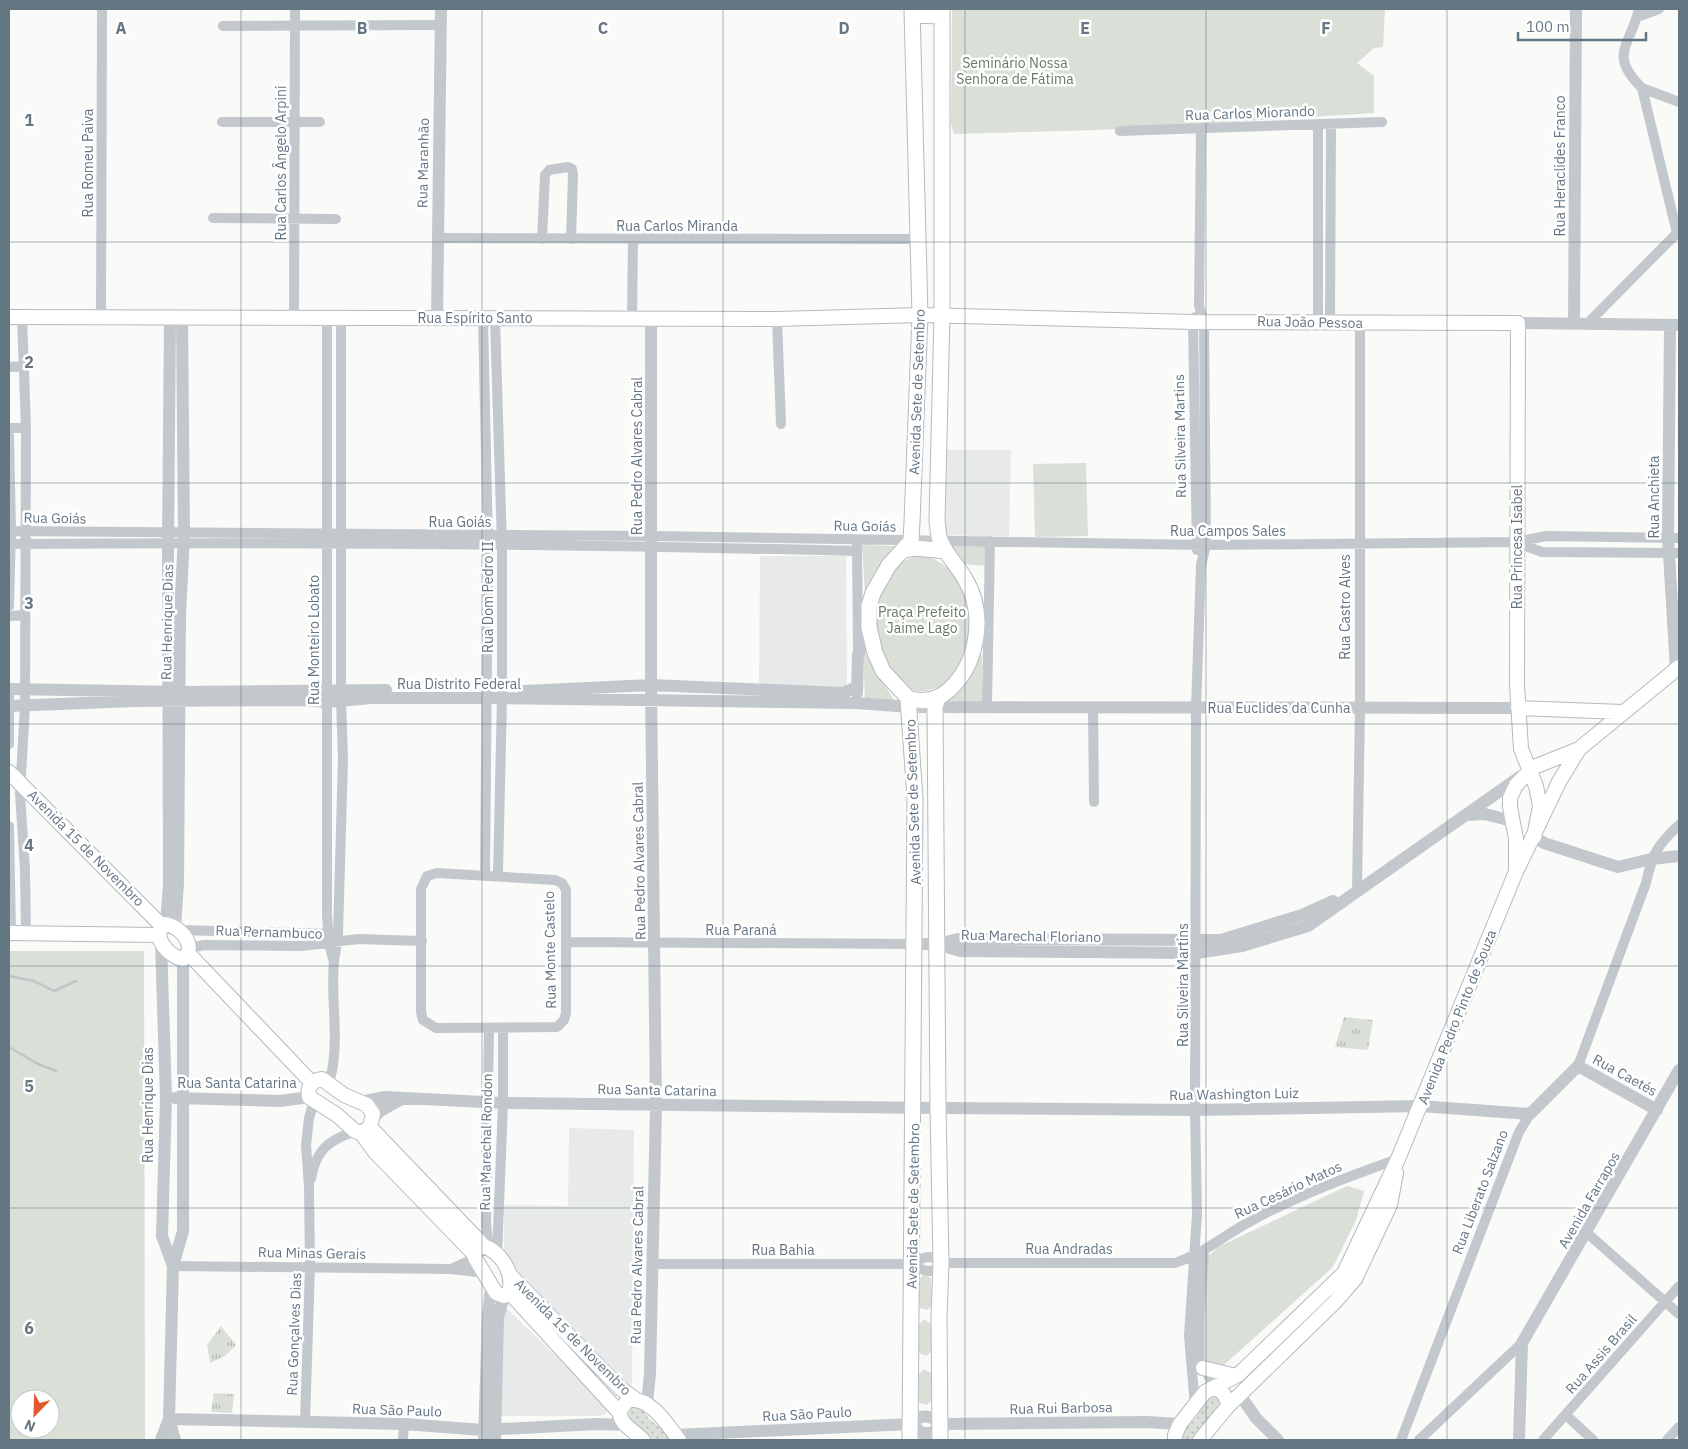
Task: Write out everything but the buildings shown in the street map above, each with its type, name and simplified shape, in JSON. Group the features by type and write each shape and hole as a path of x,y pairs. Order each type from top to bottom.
{"main road":[{"path":"912,12 942,12"},
{"name":"Avenida Sete de Setembro","path":"907,546 920,315 912,12"},
{"name":"Avenida Sete de Setembro","path":"940,1440 939,1316 942,1263 938,1108 938,944 935,796 937,702 963,675 974,651 976,615 966,580 943,545 937,521 942,315 942,12"},
{"path":"918,240 942,240"},
{"name":"Rua Espírito Santo","path":"15,317 777,319 942,315"},
{"name":"Rua João Pessoa","path":"942,315 1198,322 1518,323"},
{"name":"Rua Princesa Isabel","path":"1518,323 1516,542 1518,708 1521,748 1536,786 1540,806 1534,837"},
{"path":"937,702 909,702 883,671 876,653 869,622 869,606 877,586 889,565 907,546 915,548 943,545"},
{"name":"Avenida Pedro Pinto de Souza","path":"1515,874 1516,838 1510,798 1516,785 1529,770 1579,749 1678,668"},
{"name":"Avenida Sete de Setembro","path":"909,702 915,799 916,944 910,1440"},
{"name":"Rua Euclides da Cunha","path":"1518,708 1623,712"},
{"name":"Avenida Pedro Pinto de Souza","path":"1175,1440 1180,1424 1205,1392 1236,1376 1344,1273 1398,1159 1515,874 1559,782 1579,749"},
{"name":"Avenida 15 de Novembro","path":"9,772 16,786 166,931 188,942 187,953"},
{"path":"915,799 935,796"},
{"name":"Avenida 15 de Novembro","path":"166,931 168,951 187,953 312,1083"},
{"name":"Rua Pernambuco","path":"10,934 166,931"},
{"path":"312,1099 312,1083 322,1079 329,1083"},
{"name":"Avenida 15 de Novembro","path":"329,1083 344,1096 360,1102 370,1109 365,1128 390,1168 511,1276 620,1388 641,1401 663,1419 677,1438"},
{"name":"Avenida 15 de Novembro","path":"312,1099 337,1115 365,1128 401,1158 484,1252 486,1273 496,1293 506,1294 643,1440"},
{"path":"390,1168 401,1158"},
{"name":"Avenida Pedro Pinto de Souza","path":"1200,1440 1228,1406 1335,1302 1355,1279 1390,1205 1398,1159"},
{"name":"Avenida 15 de Novembro","path":"506,1294 511,1276"},
{"path":"1283,1333 1292,1345"},
{"path":"1203,1368 1236,1376"},
{"path":"1215,1387 1223,1392 1227,1398 1228,1406"},
{"name":"Avenida 15 de Novembro","path":"621,1418 628,1400 641,1401"}],"street":[{"name":"Rua Romeu Paiva","path":"101,318 102,9"},
{"name":"Rua Carlos Ângelo Arpini","path":"294,318 295,9"},
{"name":"Rua Maranhão","path":"437,318 440,9"},
{"name":"Rua Heraclides Franco","path":"1576,9 1580,324"},
{"path":"1659,9 1638,13 1622,55 1624,66 1629,76 1642,88 1679,102"},
{"path":"223,26 441,25"},
{"path":"1580,324 1678,234 1642,88"},
{"path":"222,122 320,122"},
{"name":"Rua Carlos Miorando","path":"1120,131 1382,122"},
{"path":"1318,124 1324,322"},
{"path":"1324,322 1331,124"},
{"name":"Rua Silveira Martins","path":"1201,128 1199,306 1194,456 1201,545"},
{"path":"542,239 545,175 549,170 568,167 572,170 573,175 571,239"},
{"path":"213,218 336,220"},
{"name":"Rua Carlos Miranda","path":"437,238 918,240"},
{"path":"632,318 633,240"},
{"path":"15,317 23,366 26,428 24,530 25,706 16,786 25,870 26,934"},
{"name":"Rua Henrique Dias","path":"174,616 184,539 183,423 176,318"},
{"name":"Rua Henrique Dias","path":"173,1266 162,1236 166,1098 166,931 178,883 174,616 168,539 169,424 176,318"},
{"name":"Rua Monteiro Lobato","path":"327,318 327,914 334,939"},
{"name":"Rua Monteiro Lobato","path":"329,1083 332,1073 335,1040 334,939 344,759 341,695 341,318"},
{"name":"Rua Dom Pedro II","path":"489,318 501,540 502,695 498,875"},
{"name":"Rua Dom Pedro II","path":"485,875 488,695 489,318"},
{"name":"Rua Pedro Alvares Cabral","path":"641,1401 650,1374 656,1106 656,944 651,686 651,318"},
{"path":"777,319 781,424"},
{"name":"Rua Silveira Martins","path":"1195,1406 1190,1336 1198,1214 1195,1110 1197,948 1196,708 1205,456 1198,322"},
{"name":"Rua Castro Alves","path":"1356,891 1360,707 1358,545 1360,323"},
{"name":"Rua João Pessoa","path":"1518,323 1675,325"},
{"name":"Rua Anchieta","path":"1675,325 1674,553 1678,668"},
{"path":"9,367 23,366"},
{"path":"169,424 183,423"},
{"path":"9,428 26,428"},
{"path":"9,436 9,606"},
{"path":"1194,456 1205,456"},
{"name":"Rua Goiás","path":"10,531 24,530 97,537 184,539 255,544 328,538"},
{"path":"255,533 255,544"},
{"name":"Rua Goiás","path":"184,539 255,533 328,538 405,540 757,543 857,540 907,546"},
{"name":"Rua Campos Sales","path":"943,545 990,541 1201,545 1358,545 1516,542 1546,536 1674,538"},
{"name":"Rua Goiás","path":"10,544 97,537"},
{"path":"1596,538 1597,552"},
{"path":"856,703 853,689 858,656 857,540"},
{"path":"988,706 990,541"},
{"name":"Rua Campos Sales","path":"1516,542 1542,552 1674,553"},
{"name":"Rua Goiás","path":"757,543 857,551"},
{"path":"858,588 869,622 858,656"},
{"path":"976,615 990,593"},
{"path":"9,616 24,615"},
{"path":"975,638 988,657"},
{"name":"Rua Distrito Federal","path":"502,695 651,686 853,689"},
{"name":"Rua Distrito Federal","path":"9,689 25,688 174,696 302,700 327,695 502,695 652,700 909,702"},
{"path":"9,689 9,744"},
{"name":"Rua Distrito Federal","path":"9,706 174,696"},
{"name":"Rua Euclides da Cunha","path":"937,702 988,706 1518,708"},
{"path":"1094,707 1094,802"},
{"name":"Rua Marechal Floriano","path":"916,944 938,944 958,939 1197,948 1302,915 1356,891 1529,770"},
{"path":"1467,814 1485,814 1512,821"},
{"path":"1651,859 1663,840 1679,825"},
{"path":"9,826 10,934"},
{"path":"1534,837 1544,843 1618,867 1651,859 1679,856"},
{"name":"Rua Liberato Salzano","path":"1401,1440 1519,1132 1530,1114 1578,1066 1646,883 1651,859"},
{"path":"10,871 25,870"},
{"name":"Rua Monte Castelo","path":"436,873 498,875 555,880 562,883 566,890 566,1013 561,1025 557,1027 436,1028 423,1020 421,1012 421,889 427,876 436,873"},
{"name":"Rua Pernambuco","path":"166,931 422,941"},
{"name":"Rua Pernambuco","path":"187,953 204,945 302,946 334,939"},
{"name":"Rua Paraná","path":"567,942 916,944"},
{"name":"Rua Henrique Dias","path":"175,1440 169,1419 173,1266 183,1231 182,1098 187,953"},
{"name":"Rua Marechal Rondon","path":"484,1252 488,1142 489,1028"},
{"name":"Rua Marechal Rondon","path":"484,1252 501,1142 503,1028"},
{"name":"Rua Caetés","path":"1578,1066 1657,1110"},
{"name":"Avenida Farrapos","path":"1522,1343 1587,1233 1679,1070"},
{"name":"Rua Santa Catarina","path":"360,1102 385,1097 400,1100 488,1103 938,1108"},
{"name":"Rua Santa Catarina","path":"166,1098 312,1099"},
{"name":"Rua Gonçalves Dias","path":"305,1422 310,1267 309,1187 306,1144 312,1099"},
{"path":"365,1128 380,1111 400,1100"},
{"name":"Rua Washington Luiz","path":"938,1108 1195,1110 1420,1106 1530,1114"},
{"name":"Rua Gonçalves Dias","path":"309,1187 318,1153 330,1142 365,1128"},
{"path":"488,1142 501,1142"},
{"name":"Rua Cesário Matos","path":"1195,1257 1249,1222 1335,1181 1398,1159"},
{"path":"1587,1233 1679,1314"},
{"path":"1204,1251 1199,1360 1215,1387"},
{"name":"Rua Minas Gerais","path":"451,1269 484,1252"},
{"name":"Rua Andradas","path":"913,1264 922,1271 931,1271 937,1270 942,1263 1175,1263 1195,1257"},
{"name":"Rua Bahia","path":"652,1264 913,1264"},
{"name":"Rua Minas Gerais","path":"173,1266 451,1269 486,1273"},
{"name":"Rua Assis Brasil","path":"1543,1440 1679,1286"},
{"path":"489,1435 488,1316 492,1287"},
{"path":"489,1435 498,1318 506,1294"},
{"path":"1419,1440 1522,1343"},
{"path":"1519,1440 1522,1343"},
{"path":"1240,1395 1256,1418 1278,1440"},
{"path":"1228,1406 1256,1418"},
{"name":"Rua São Paulo","path":"677,1438 911,1424 918,1418 927,1416 934,1417 941,1424"},
{"path":"1566,1416 1593,1440"},
{"name":"Rua São Paulo","path":"169,1419 404,1424 489,1435 597,1424 621,1418"},
{"name":"Rua Henrique Dias","path":"161,1440 169,1419"},
{"name":"Rua Rui Barbosa","path":"941,1424 1146,1422 1180,1424"},
{"path":"403,1440 404,1424"},
{"path":"1667,1440 1678,1432"}],"shaded area":[{"path":"947,450 1011,450 1009,537 945,535"},
{"path":"760,556 846,556 847,691 759,687"},
{"path":"569,1128 634,1130 632,1388 504,1260 504,1205 568,1206"},
{"path":"507,1309 602,1399 608,1409 606,1413 600,1416 500,1416 500,1312"}],"green space":[{"name":"Seminário Nossa Senhora de Fátima","path":"952,9 1385,9 1383,47 1374,48 1357,63 1374,76 1374,113 1099,130 954,134 951,124"},
{"path":"1086,463 1088,536 1035,537 1033,464"},
{"name":"Praça Prefeito Jaime Lago","path":"952,543 986,544 987,566 965,564 952,551"},
{"name":"Praça Prefeito Jaime Lago","path":"862,545 897,546 865,595"},
{"name":"Praça Prefeito Jaime Lago","path":"918,555 934,559 947,568 957,579 969,609 971,625 970,642 966,657 958,672 945,684 937,688 920,691 907,688 892,673 879,649 875,625 877,600 887,577 900,564"},
{"name":"Praça Prefeito Jaime Lago","path":"863,648 873,668 895,701 865,700"},
{"name":"Praça Prefeito Jaime Lago","path":"977,655 982,655 983,704 949,704 948,698"},
{"path":"9,951 144,951 145,1440 9,1440"},
{"path":"1344,1017 1373,1020 1368,1050 1335,1047"},
{"path":"1347,1186 1364,1191 1356,1220 1333,1267 1224,1365 1213,1368 1203,1358 1204,1260 1218,1247"},
{"path":"924,1274 931,1278 933,1305 927,1310 920,1308 919,1304 919,1279"},
{"path":"924,1319 931,1324 932,1351 926,1356 919,1353 918,1350 919,1325"},
{"path":"221,1326 236,1345 225,1356 210,1363 207,1345"},
{"path":"924,1369 931,1373 932,1400 927,1405 920,1403 918,1399 919,1374"},
{"path":"1214,1392 1221,1404 1193,1440 1182,1440 1179,1436 1197,1417 1204,1398"},
{"path":"214,1393 234,1394 232,1413 211,1412"},
{"path":"637,1401 649,1419 669,1434 667,1440 650,1440 641,1427 627,1421 630,1409"}],"waterway":[{"path":"9,976 34,981 54,991 76,981"},
{"path":"9,1047 38,1064 56,1071"}]}
